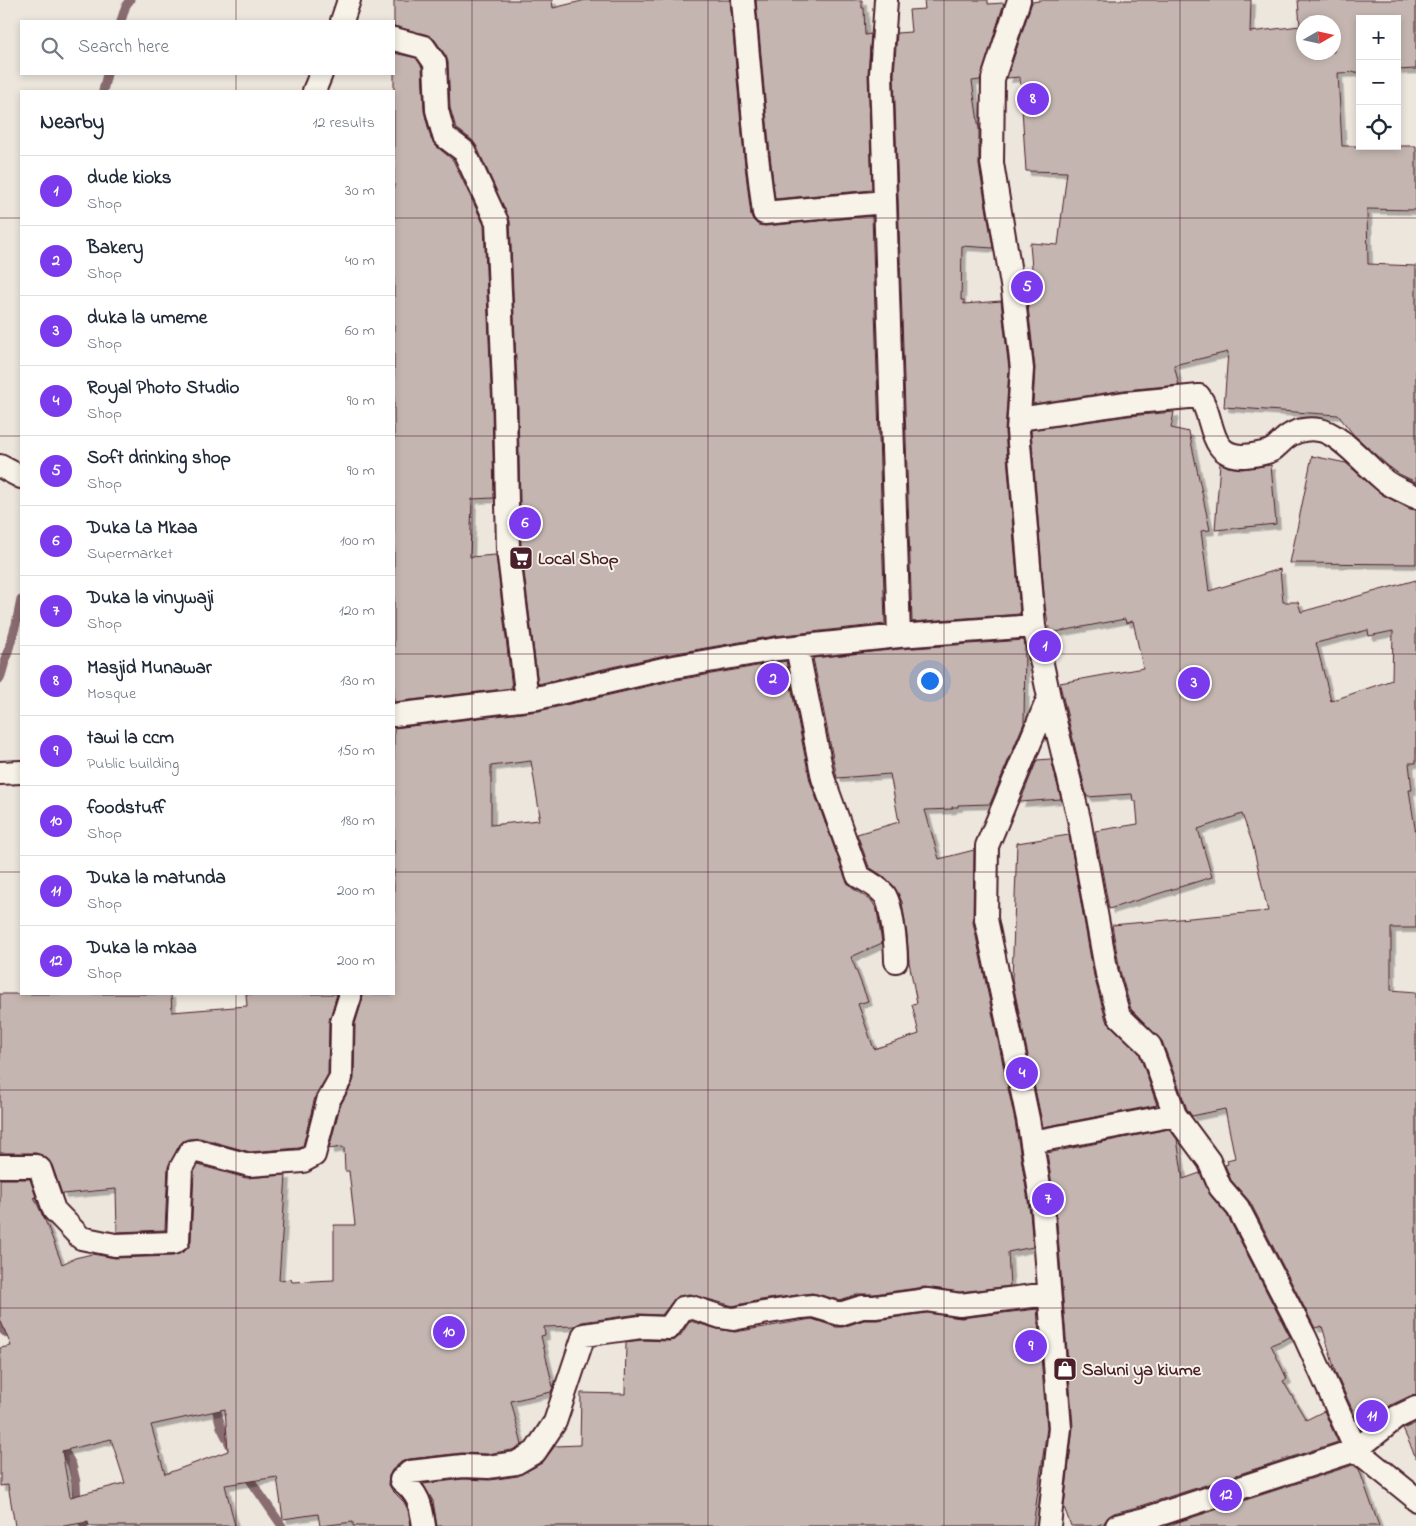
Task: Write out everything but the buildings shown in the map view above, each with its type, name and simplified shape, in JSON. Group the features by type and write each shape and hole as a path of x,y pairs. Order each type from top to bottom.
{"street":[{"path":"342,20 349,0"},
{"path":"743,0 764,212 885,202"},
{"path":"886,0 881,74 899,636"},
{"path":"1019,0 993,79 992,163 1013,291 1022,370 1018,431 1034,626 1079,819 1106,974 1119,1016 1150,1046 1174,1115 1209,1161 1220,1187 1238,1208 1305,1337 1356,1450 1416,1500"},
{"path":"395,39 424,47 435,63 437,110 444,136 464,152 497,222 505,408 508,549 528,699"},
{"path":"314,90 321,75"},
{"path":"1019,419 1126,403 1198,396 1204,403 1215,439 1221,449 1230,455 1243,456 1270,451 1290,435 1303,430 1319,429 1331,433 1386,482 1416,497"},
{"path":"0,466 20,477"},
{"path":"395,716 528,699 668,668 776,649 899,636 1034,626"},
{"path":"797,647 824,778 858,876 873,884 886,896 896,939 896,961"},
{"path":"1048,1526 1060,1428 1043,1211 1032,1142 986,919 987,846 1050,697"},
{"path":"0,773 20,772"},
{"path":"0,1166 36,1166 40,1169 54,1210 81,1238 115,1245 173,1243 178,1240 181,1168 190,1152 197,1150 249,1165 303,1161 314,1155 328,1101 341,1078 342,1022 350,995"},
{"path":"1032,1142 1174,1115"},
{"path":"424,1526 422,1508 417,1497 410,1487 401,1480 410,1472 463,1466 488,1467 516,1463 535,1452 555,1422 584,1335 641,1327 669,1328 683,1308 690,1308 733,1319 802,1306 813,1306 840,1314 862,1307 927,1300 960,1304 984,1303 1049,1294"},
{"path":"1117,1526 1145,1519 1356,1450 1397,1417 1416,1408"}],"waterway":[{"path":"121,20 126,5 130,0"},
{"path":"103,90 107,75"},
{"path":"0,679 20,605"},
{"path":"0,1327 15,1337"},
{"path":"214,1400 221,1427 232,1449"},
{"path":"59,1441 72,1465 76,1482 77,1502 84,1526"},
{"path":"244,1471 282,1526"}],"place":[{"name":"Masjid Munawar","path":"1033,99"},
{"name":"Soft drinking shop","path":"1027,287"},
{"name":"Duka La Mkaa","path":"525,523"},
{"name":"Local Shop","path":"521,558"},
{"name":"dude kioks","path":"1045,646"},
{"name":"Bakery","path":"773,679"},
{"name":"duka la umeme","path":"1194,683"},
{"name":"Royal Photo Studio","path":"1022,1073"},
{"name":"Duka la vinywaji","path":"1048,1199"},
{"name":"foodstuff","path":"449,1332"},
{"name":"tawi la ccm","path":"1031,1346"},
{"name":"Saluni ya kiume","path":"1065,1369"},
{"name":"Duka la matunda","path":"1372,1416"},
{"name":"Duka la mkaa","path":"1226,1495"}]}
